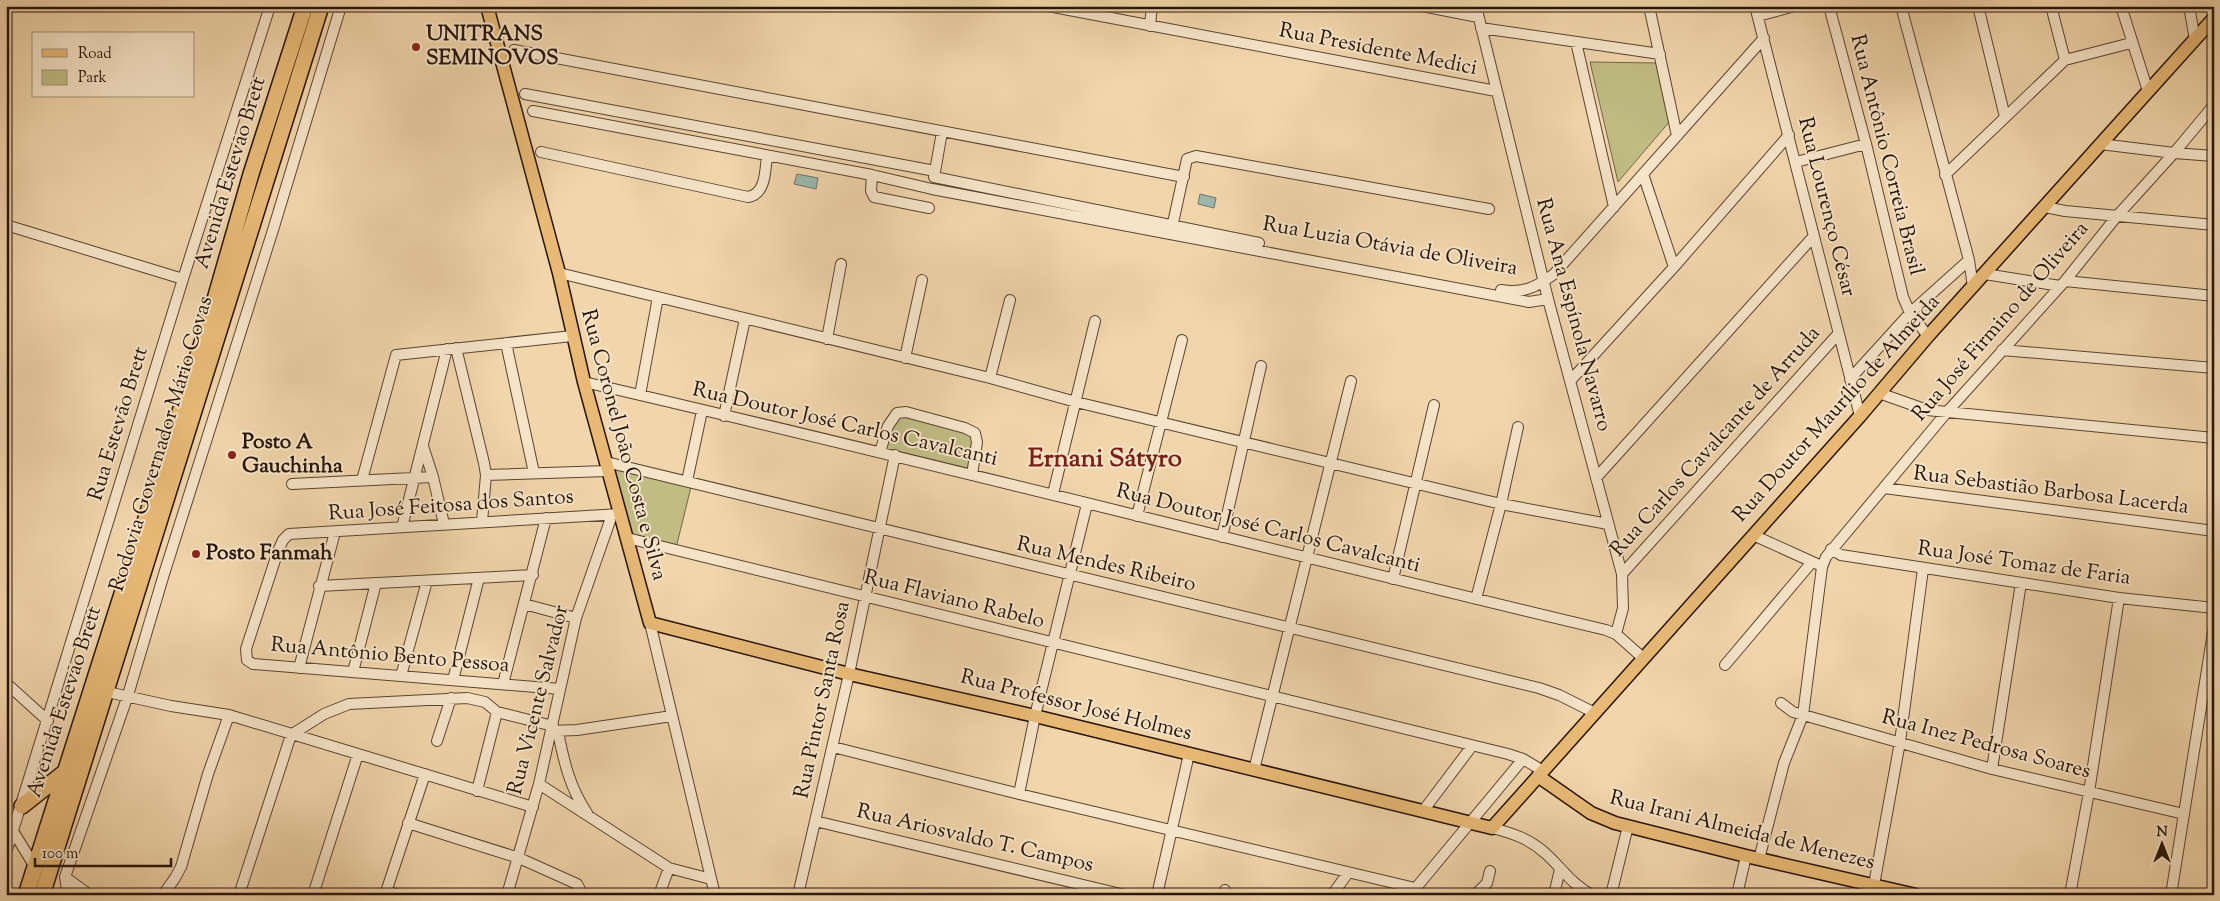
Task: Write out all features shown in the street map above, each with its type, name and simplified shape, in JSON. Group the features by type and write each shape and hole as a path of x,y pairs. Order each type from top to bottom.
{"highway":[{"name":"Avenida Estevāo Brett","path":"36,867 204,336 251,174 305,6"},
{"name":"Rodovia Governador Mário Covas","path":"42,895 321,6"},
{"path":"22,806 65,772"},
{"path":"26,895 36,867"}],"main road":[{"name":"Rua Coronel João Costa e Silva","path":"487,6 559,273 572,336 607,467 616,514 627,538 650,623"},
{"name":"Rua Doutor Maurílio de Almeida","path":"1492,828 1860,416 1928,336 2214,18"},
{"name":"Rua Professor José Holmes","path":"650,623 849,674 1035,716 1492,828"},
{"name":"Rua Irani Almeida de Menezes","path":"1540,774 1591,813 1628,826 1746,856 1916,895"}],"street":[{"name":"Rua Estevão Brett","path":"6,854 10,828 22,806 183,279 270,6"},
{"path":"68,895 65,877 128,695 341,6"},
{"name":"Rua Presidente Medici","path":"1048,6 1496,91"},
{"path":"1150,26 1152,6"},
{"path":"1422,6 1477,12"},
{"path":"1649,6 1676,136"},
{"path":"1757,11 1796,6"},
{"name":"Rua Antônio Correia Brasil","path":"1829,6 1866,144 1903,297 1910,314 1928,336"},
{"path":"1901,6 1969,260 1973,287"},
{"path":"1978,6 2005,117"},
{"path":"2051,6 2065,60"},
{"path":"2121,6 2148,91"},
{"path":"2189,6 2195,40"},
{"name":"Rua Lourenço César","path":"1757,11 1860,416"},
{"name":"Rua Ana Espínola Navarro","path":"1477,12 1548,299 1622,574 1624,601 1616,634"},
{"path":"1481,28 1660,54"},
{"name":"Rua Luzia Otávia de Oliveira","path":"533,111 932,189 1171,230 1510,292 1530,289 1545,282 1566,262 1764,38"},
{"path":"1576,42 1614,207"},
{"path":"1945,175 2065,60 2132,43"},
{"path":"514,50 1184,177"},
{"name":"Rua Luzia Otávia de Oliveira","path":"525,94 935,174 1171,230 1529,302 1548,299"},
{"name":"Rua José Firmino de Oliveira","path":"1759,859 1784,764 1802,715 1822,567 1831,549 1947,412 2063,284 2117,216 2214,105"},
{"path":"932,189 942,132"},
{"path":"1571,380 1674,267 1789,134"},
{"path":"1796,162 1866,144"},
{"path":"2100,144 2214,156"},
{"path":"541,152 748,197 754,196 761,189 767,156"},
{"path":"1171,230 1187,159 1196,156 1489,209"},
{"path":"1642,174 1674,267"},
{"path":"872,176 870,191 874,197 929,208"},
{"path":"2045,207 2214,225"},
{"path":"6,225 183,279"},
{"path":"1596,478 1813,237"},
{"path":"1850,379 1910,314 1969,260"},
{"path":"827,339 841,264"},
{"path":"559,273 990,378 1076,402 1245,441 1501,504 1608,524"},
{"path":"1985,274 2063,284 2214,296"},
{"path":"904,358 922,280"},
{"path":"640,395 658,297"},
{"path":"990,378 1010,300"},
{"path":"724,416 745,319"},
{"path":"1053,494 1095,321"},
{"name":"Rua Carlos Cavalcante de Arruda","path":"1622,574 1838,334"},
{"path":"362,480 396,355 572,336"},
{"path":"1137,516 1182,340"},
{"path":"506,343 534,473"},
{"path":"402,527 423,445 451,349"},
{"path":"451,349 486,475 482,522"},
{"path":"2002,350 2214,368"},
{"path":"1222,537 1261,366"},
{"path":"1254,770 1351,381"},
{"name":"Rua Doutor José Carlos Cavalcanti","path":"584,382 895,455 1086,504 1606,630 1616,634 1643,658"},
{"path":"1879,393 1927,410 2214,438"},
{"path":"1393,579 1434,405"},
{"path":"687,481 702,410"},
{"path":"880,452 891,419 896,413 906,412 965,428 974,433 977,442 972,475"},
{"path":"1476,599 1501,504 1518,427"},
{"path":"423,445 444,524"},
{"name":"Rua Pintor Santa Rosa","path":"798,895 833,747 895,455"},
{"name":"Rua Mendes Ribeiro","path":"486,475 607,467 687,481 880,530 1539,688 1559,695 1595,713"},
{"path":"292,484 433,478"},
{"name":"Rua Sebastião Barbosa Lacerda","path":"1884,488 2214,531"},
{"path":"1019,794 1035,716 1054,644 1086,504"},
{"name":"Rua José Feitosa dos Santos","path":"247,660 246,649 278,551 285,536 289,534 616,514"},
{"name":"Rua Vicente Salvador","path":"507,895 554,730 560,689 576,618 616,514"},
{"path":"503,684 533,575 546,518"},
{"path":"299,668 319,586 335,532"},
{"path":"1753,535 1822,567"},
{"name":"Rua Flaviano Rabelo","path":"627,538 1523,759 1540,774"},
{"name":"Rua José Tomaz de Faria","path":"1831,549 1841,556 1923,569 2119,598 2214,608"},
{"path":"1725,665 1812,562"},
{"path":"1874,885 1900,742 1923,569"},
{"path":"319,586 533,575"},
{"path":"454,680 479,578"},
{"path":"401,676 427,581"},
{"path":"353,672 376,583"},
{"path":"1992,769 2021,583"},
{"path":"2070,895 2089,792 2119,598"},
{"path":"524,604 576,618"},
{"name":"Rua Coronel João Costa e Silva","path":"650,623 715,895"},
{"path":"2171,895 2214,626"},
{"name":"Rua Antônio Bento Pessoa","path":"247,660 253,664 560,689"},
{"path":"6,683 48,721"},
{"path":"107,692 128,695 179,708 229,715 533,807"},
{"path":"239,895 291,735 324,714 349,704 451,698 485,702 497,712 554,730 672,716"},
{"path":"436,741 451,698"},
{"path":"2202,702 2214,704"},
{"name":"Rua Inez Pedrosa Soares","path":"1781,703 1787,709 1802,715 1992,769 2184,814"},
{"path":"477,790 497,712"},
{"path":"163,895 180,867 208,774 229,715"},
{"path":"554,730 573,788 589,816"},
{"path":"1423,811 1472,746"},
{"path":"833,747 1348,873 1412,891 1523,759"},
{"path":"313,895 358,754"},
{"path":"1157,895 1189,754"},
{"path":"399,895 385,893 425,774"},
{"path":"539,784 670,868 711,879"},
{"name":"Rua Ariosvaldo T. Campos","path":"815,821 1125,895"},
{"path":"408,823 518,858 577,884 583,895"},
{"path":"1611,895 1628,826"},
{"path":"10,828 36,867"},
{"path":"1492,828 1514,834 1529,841 1544,852 1572,881 1592,895"},
{"path":"1737,895 1746,856"},
{"path":"659,895 670,868"},
{"path":"1553,894 1560,869"},
{"path":"1475,895 1487,883 1490,871"},
{"path":"1332,895 1348,873"},
{"path":"65,877 90,895"}],"green space":[{"path":"1590,62 1657,63 1670,121 1618,182"},
{"path":"898,415 962,430 972,438 970,473 884,449"},
{"path":"617,470 691,487 676,548 630,536 614,472"}],"water":[{"path":"797,174 818,178 816,189 794,184"},
{"path":"1200,194 1216,198 1214,208 1198,204"}],"place":[{"name":"UNITRANS SEMINOVOS","path":"416,47"},
{"name":"Posto A Gauchinha","path":"232,455"},
{"name":"Posto Fanmah","path":"196,554"}],"district":[{"name":"Ernani Sátyro","path":"1105,459"}]}
